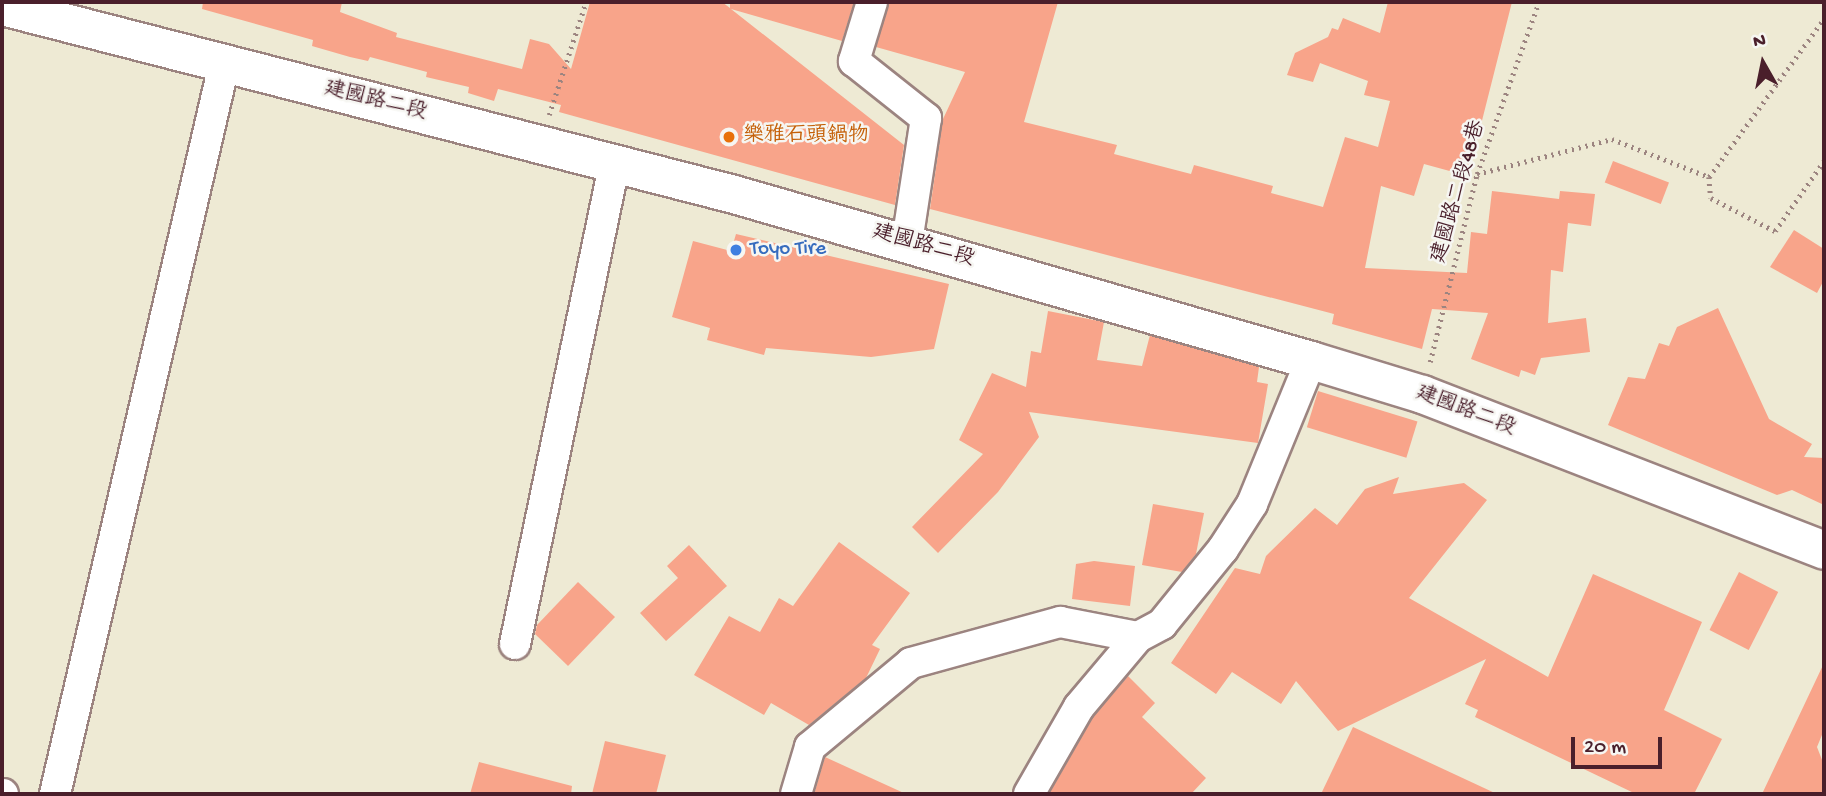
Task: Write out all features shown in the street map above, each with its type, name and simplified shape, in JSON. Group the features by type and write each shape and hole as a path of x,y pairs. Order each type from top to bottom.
{"street":[{"path":"872,2 854,61 926,118 907,243"},
{"name":"建國路二段","path":"2,6 225,65 541,142 907,243 1311,360 1422,394 1824,550"},
{"path":"55,794 225,65"},
{"path":"515,644 615,163"},
{"path":"1029,794 1079,707 1138,637 1162,624 1223,548 1252,504 1311,360"},
{"path":"796,794 810,747 911,663 1060,622 1138,637"}],"path":[{"path":"541,142 586,2"},
{"name":"建國路二段48巷","path":"1422,394 1477,174 1539,2"},
{"path":"1824,19 1709,177 1711,198 1775,231 1824,161"},
{"path":"1477,174 1612,139 1709,177"}],"building":[{"path":"203,2 342,2 340,12 397,33 396,37 522,69 530,39 549,44 571,69 590,2 722,2 730,8 730,2 854,2 842,41 731,9 904,145 895,205 559,112 561,105 498,89 494,101 468,93 469,87 426,77 427,72 370,57 368,61 350,57 312,46 313,40 202,9"},
{"path":"889,2 1058,2 1024,122 1117,145 1114,154 1191,174 1194,165 1273,186 1271,193 1323,207 1345,137 1378,147 1390,101 1364,95 1368,81 1320,63 1313,82 1287,75 1295,53 1328,37 1332,28 1338,30 1343,18 1380,33 1388,2 1512,2 1468,176 1424,164 1414,196 1381,186 1365,268 1467,273 1471,232 1487,234 1492,191 1559,199 1560,191 1595,194 1591,226 1568,223 1563,272 1551,270 1548,323 1586,318 1590,352 1541,358 1535,375 1521,370 1519,377 1471,359 1488,313 1432,309 1422,349 1332,324 1334,314 930,209 943,119 965,72 876,47"},
{"path":"1613,161 1669,183 1661,204 1605,182"},
{"path":"1794,230 1824,249 1824,280 1817,293 1770,267"},
{"path":"736,234 949,284 934,349 871,357 766,348 764,355 707,340 710,328 672,317 693,241 731,251"},
{"path":"1718,308 1769,419 1812,444 1804,457 1824,458 1824,505 1792,490 1777,495 1608,425 1628,377 1645,379 1659,343 1669,346 1677,327"},
{"path":"1048,311 1104,322 1097,360 1142,366 1150,335 1259,367 1257,382 1268,384 1258,443 1029,412 1039,437 998,492 938,553 912,527 983,454 959,440 992,373 1026,387 1031,351 1041,353"},
{"path":"1318,391 1417,421 1406,458 1307,427"},
{"path":"1399,477 1393,494 1464,483 1487,500 1409,598 1548,677 1593,574 1702,622 1664,710 1722,739 1694,794 1636,794 1475,717 1478,710 1465,704 1486,659 1338,731 1296,681 1281,704 1232,672 1216,694 1171,663 1235,568 1260,574 1266,556 1315,508 1337,525 1365,489"},
{"path":"1153,504 1204,513 1196,554 1182,572 1142,565"},
{"path":"839,542 910,593 872,645 880,649 866,678 809,725 771,703 764,715 694,675 729,616 760,632 779,598 793,606"},
{"path":"689,545 727,586 666,641 640,613 678,578 667,566"},
{"path":"1094,561 1135,566 1130,606 1072,599 1076,564"},
{"path":"1739,572 1778,592 1749,650 1709,630"},
{"path":"578,582 615,617 568,666 535,634 537,625"},
{"path":"1824,663 1824,730 1817,747 1824,765 1824,794 1762,794"},
{"path":"1128,676 1155,703 1142,717 1206,778 1191,794 1049,794 1093,717"},
{"path":"1353,727 1497,794 1321,794"},
{"path":"605,741 666,755 656,794 592,794"},
{"path":"825,757 906,794 814,794"},
{"path":"479,762 572,786 571,794 470,794"}],"place":[{"name":"樂雅石頭鍋物","path":"729,137"},
{"name":"Toyo Tire","path":"736,250"}]}
